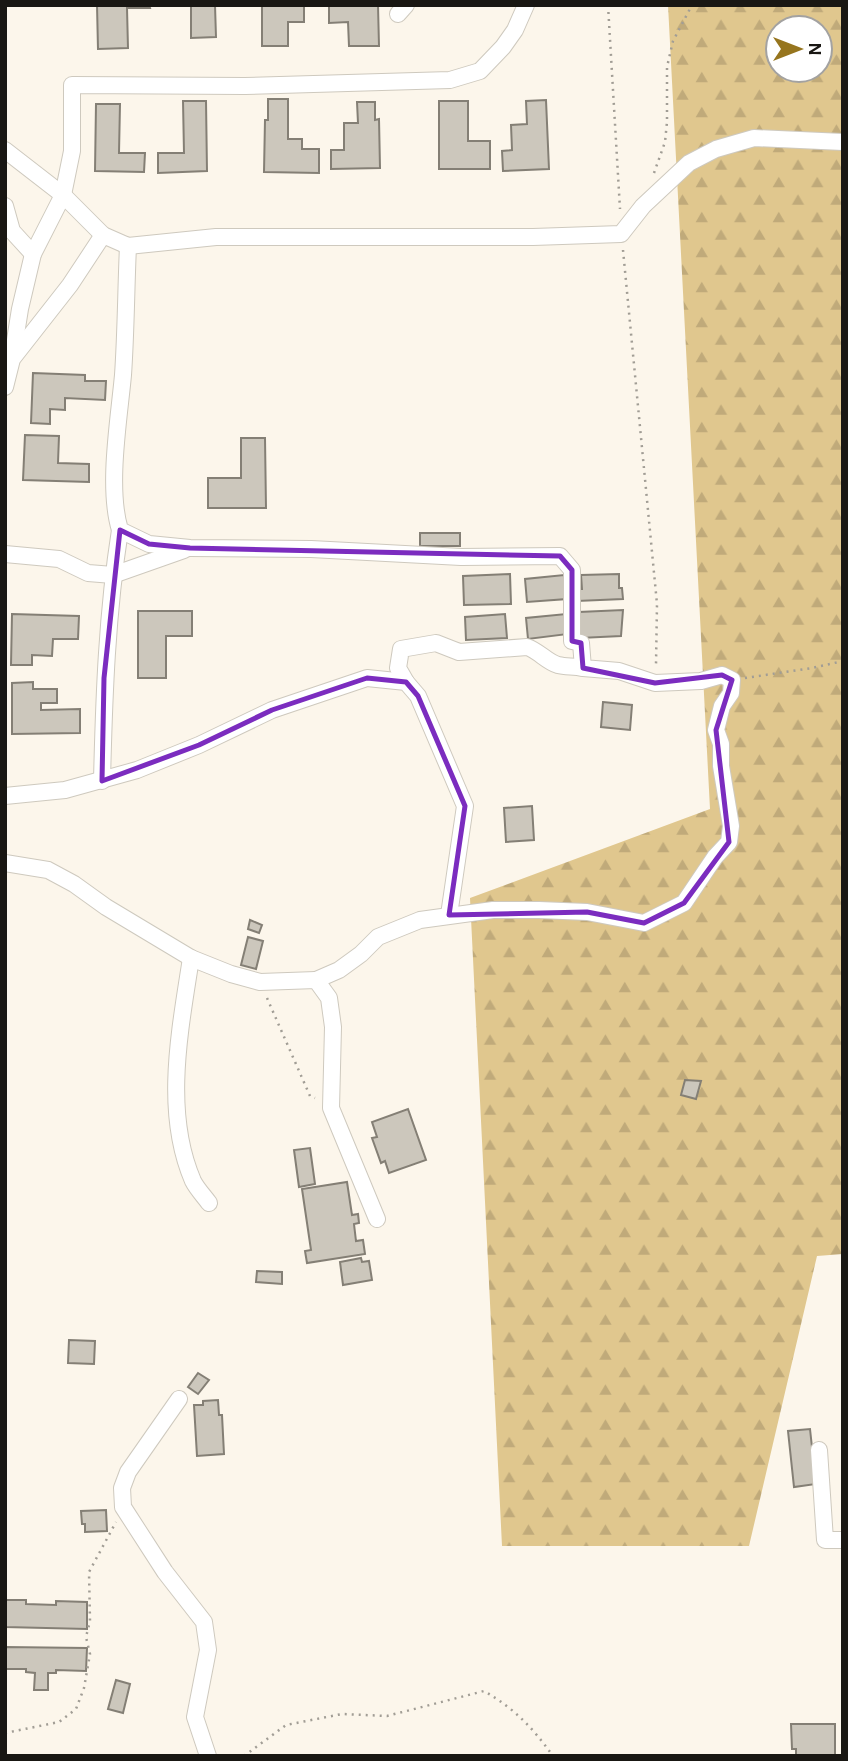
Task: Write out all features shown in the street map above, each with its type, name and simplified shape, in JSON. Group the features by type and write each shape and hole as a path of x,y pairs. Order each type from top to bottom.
{"street":[{"path":"5,387 33,254 63,195 72,151 72,85 245,86 450,80 480,71 515,30 526,5"},
{"path":"5,150 63,195 103,235 128,246 216,236 533,237 621,234 643,206 689,163 716,149 754,138 843,142"},
{"path":"5,206 12,230 33,254"},
{"path":"12,359 69,285 103,235"},
{"path":"102,780 104,678 113,575 120,530 115,513 116,466 128,246"},
{"path":"120,530 149,544 190,548 311,549 461,557 560,556 572,570 572,641 580,643 583,668"},
{"path":"5,554 59,559 88,573 113,575 190,548"},
{"path":"5,863 48,870 191,958 260,982 316,980 339,970 378,937 419,920 449,915 493,910 587,912 644,923 684,903 715,857 729,842 731,826 721,766 721,744 716,730 722,706 731,693 732,680 722,675 701,681 655,683 619,671 558,665 537,650 527,647 459,652 436,643 401,649 398,668 405,682 418,696 465,806 449,915"},
{"path":"5,796 65,790 137,770 199,745 272,710 367,678 405,682"},
{"path":"191,958 178,1048 177,1096 180,1136 194,1183 209,1203"},
{"path":"316,980 329,999 332,1027 331,1108 377,1219"},
{"path":"179,1399 128,1472 122,1488 123,1507 164,1572 204,1622 208,1650 195,1717 208,1756"},
{"path":"819,1450 825,1540 843,1540"}],"path":[{"path":"608,5 621,234 657,604 655,683"},
{"path":"652,180 665,142 667,67 673,41 692,5"},
{"path":"732,680 812,668 843,660"},
{"path":"260,982 310,1096 331,1108"},
{"path":"5,1733 59,1722 76,1709 90,1654 86,1637 90,1621 89,1572 123,1507"},
{"path":"244,1756 286,1725 342,1714 387,1716 484,1691 511,1707 538,1734 553,1756"}],"highlighted area":[{"path":"120,530 149,544 190,548 560,556 572,570 572,641 581,643 583,668 655,683 722,675 732,680 716,730 729,842 684,903 644,923 587,912 449,915 465,806 418,696 406,682 367,678 272,710 199,745 102,781 104,678"}],"green space":[{"path":"668,5 843,5 843,1254 817,1256 749,1546 502,1546 470,898 710,809"}],"building":[{"path":"97,5 149,5 150,8 127,8 128,48 98,49"},
{"path":"191,5 215,5 216,37 191,38"},
{"path":"262,5 304,5 304,22 288,22 288,46 262,46"},
{"path":"329,5 378,5 379,46 349,46 348,22 329,23"},
{"path":"268,99 288,99 288,139 302,139 302,149 319,149 319,173 264,172"},
{"path":"546,100 549,169 503,171 502,151 512,150 511,125 527,124 526,101"},
{"path":"183,101 206,101 207,171 158,173 158,153 184,153"},
{"path":"439,101 468,101 468,141 490,141 490,169 439,169"},
{"path":"357,102 375,102 375,120 379,119 380,168 331,169 331,150 344,150 344,123 358,123"},
{"path":"96,104 120,104 119,153 145,153 144,172 95,171"},
{"path":"33,373 85,375 85,381 106,381 105,400 65,398 65,410 50,409 50,424 31,423"},
{"path":"25,435 59,436 58,463 89,464 89,482 23,480"},
{"path":"241,438 265,438 266,508 208,508 208,478 241,478"},
{"path":"420,533 460,533 460,546 420,546"},
{"path":"510,574 511,604 464,605 463,576"},
{"path":"619,574 619,588 622,588 623,599 577,601 577,589 582,589 581,575"},
{"path":"564,575 567,599 527,602 525,579"},
{"path":"623,610 621,636 580,638 579,612"},
{"path":"138,611 192,611 192,636 166,636 166,678 138,678"},
{"path":"12,614 79,616 78,639 53,639 52,656 32,655 32,665 11,665"},
{"path":"505,614 507,638 466,640 465,617"},
{"path":"566,614 568,634 528,639 526,618"},
{"path":"33,682 33,689 57,689 57,703 41,703 41,710 80,709 80,733 12,734 12,683"},
{"path":"603,702 632,705 630,730 601,727"},
{"path":"532,806 534,840 506,842 504,808"},
{"path":"250,920 262,925 259,933 248,929"},
{"path":"248,937 263,941 256,969 241,965"},
{"path":"685,1080 701,1081 696,1099 681,1095"},
{"path":"408,1109 426,1160 389,1173 385,1161 381,1163 372,1138 377,1137 372,1122"},
{"path":"310,1148 315,1184 299,1187 294,1150"},
{"path":"347,1182 352,1215 358,1214 359,1223 354,1224 356,1241 363,1240 365,1254 307,1263 305,1251 311,1250 302,1189"},
{"path":"361,1258 362,1262 369,1261 372,1280 343,1285 340,1262"},
{"path":"257,1271 282,1272 282,1284 256,1282"},
{"path":"69,1340 95,1341 94,1364 68,1363"},
{"path":"198,1373 209,1380 198,1394 188,1387"},
{"path":"218,1400 219,1415 222,1415 224,1454 197,1456 194,1405"},
{"path":"810,1429 816,1484 794,1487 788,1431"},
{"path":"106,1510 107,1531 85,1532 81,1511"},
{"path":"5,1600 56,1605 56,1601 87,1602 87,1629 5,1627"},
{"path":"5,1647 87,1648 86,1671 56,1670 56,1673 48,1673 48,1690 34,1690 35,1673 26,1672 26,1669 5,1669"},
{"path":"116,1680 130,1684 123,1713 108,1709"},
{"path":"791,1724 835,1724 835,1756 796,1756 796,1749 792,1749"}]}
